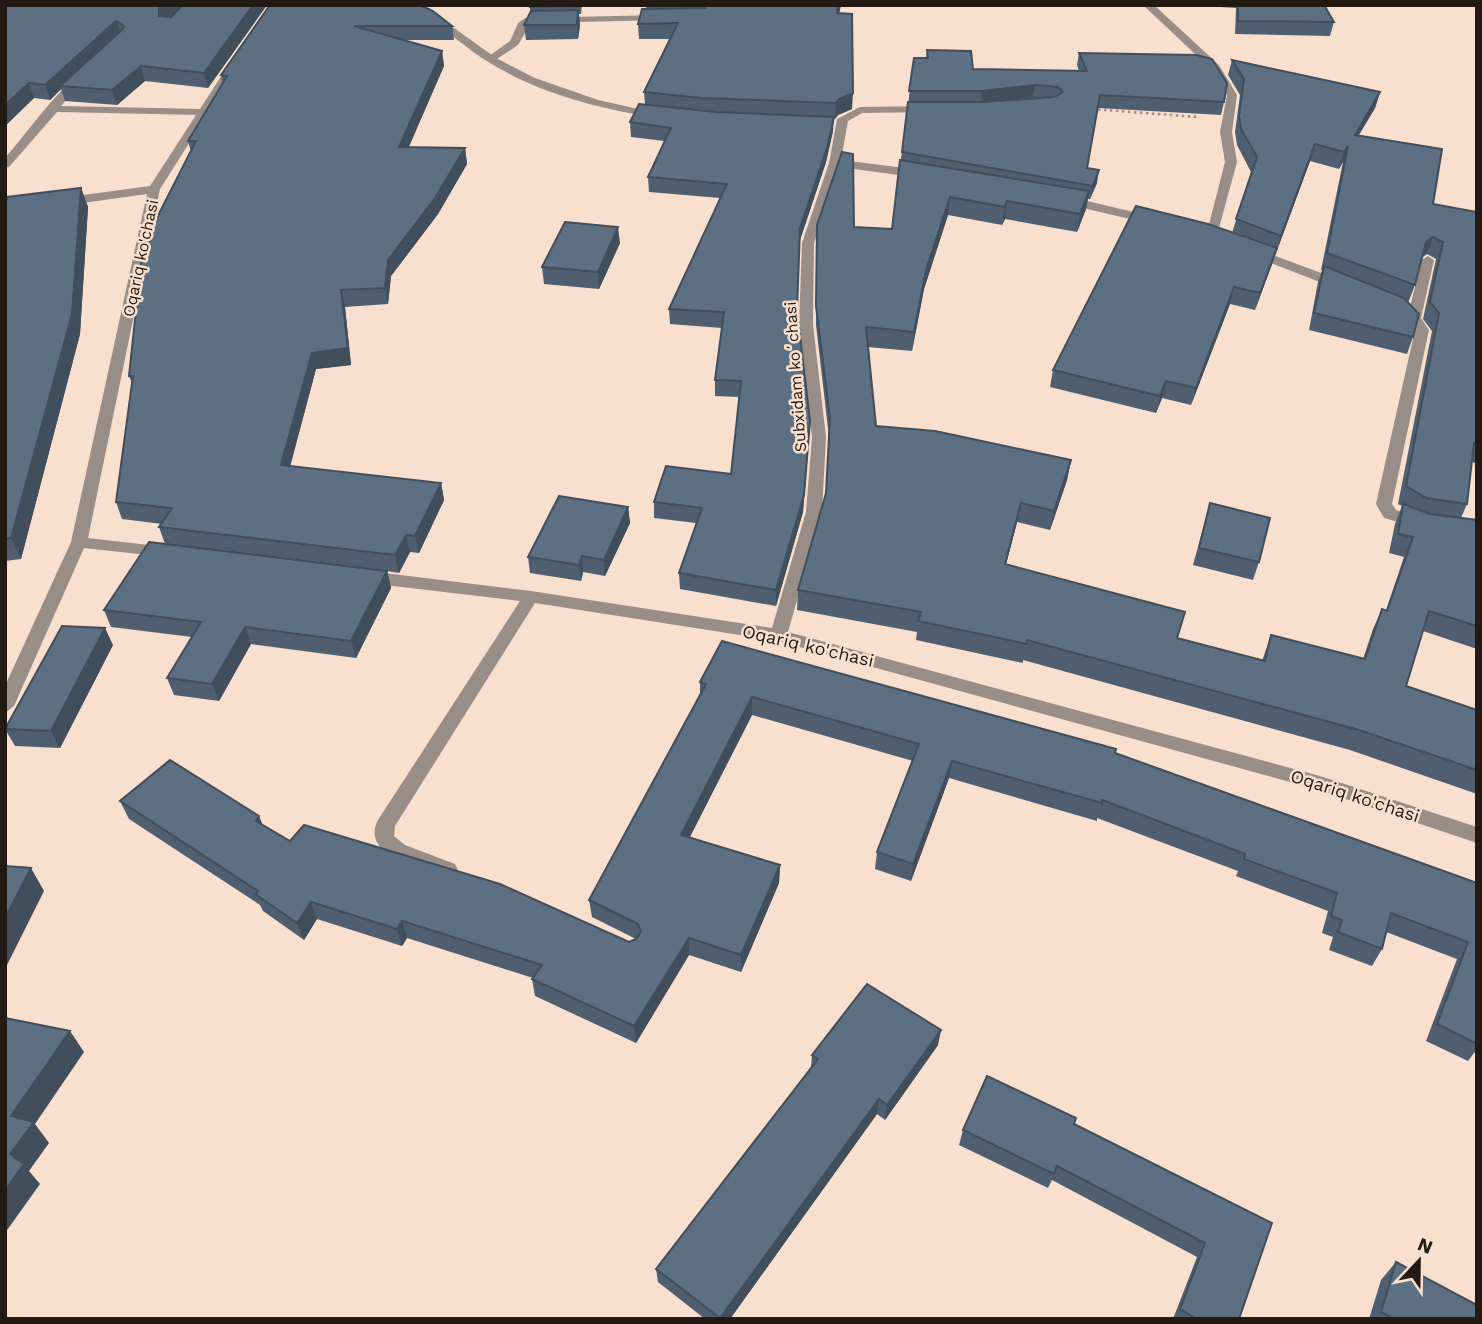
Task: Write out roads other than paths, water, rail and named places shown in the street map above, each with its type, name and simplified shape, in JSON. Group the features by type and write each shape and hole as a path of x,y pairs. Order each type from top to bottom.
{"street":[{"path":"1149,5 1215,67 1232,95 1228,119 1231,162 1218,238 1353,290"},
{"path":"414,11 455,30 490,58 567,94 626,111 666,116"},
{"path":"490,58 514,43 523,23 529,20 674,18"},
{"name":"Oqariq ko'chasi","path":"5,706 79,542 154,190 201,112 244,49"},
{"path":"5,165 54,109 58,99 94,66"},
{"path":"54,109 201,112"},
{"name":"Subxidam koʻchasi","path":"778,635 814,512 819,436 806,325 808,243 835,163 834,125 859,110 942,109"},
{"path":"835,163 935,176"},
{"path":"51,203 154,190"},
{"path":"1053,198 1172,226"},
{"path":"1414,318 1428,260"},
{"path":"1378,300 1404,310 1422,330 1384,504 1390,514 1409,521 1436,525"},
{"path":"79,542 189,555"},
{"name":"Oqariq ko'chasi","path":"353,575 531,597 778,635 1320,783 1477,835"},
{"path":"461,874 398,851 384,839 385,825 531,597"}]}
